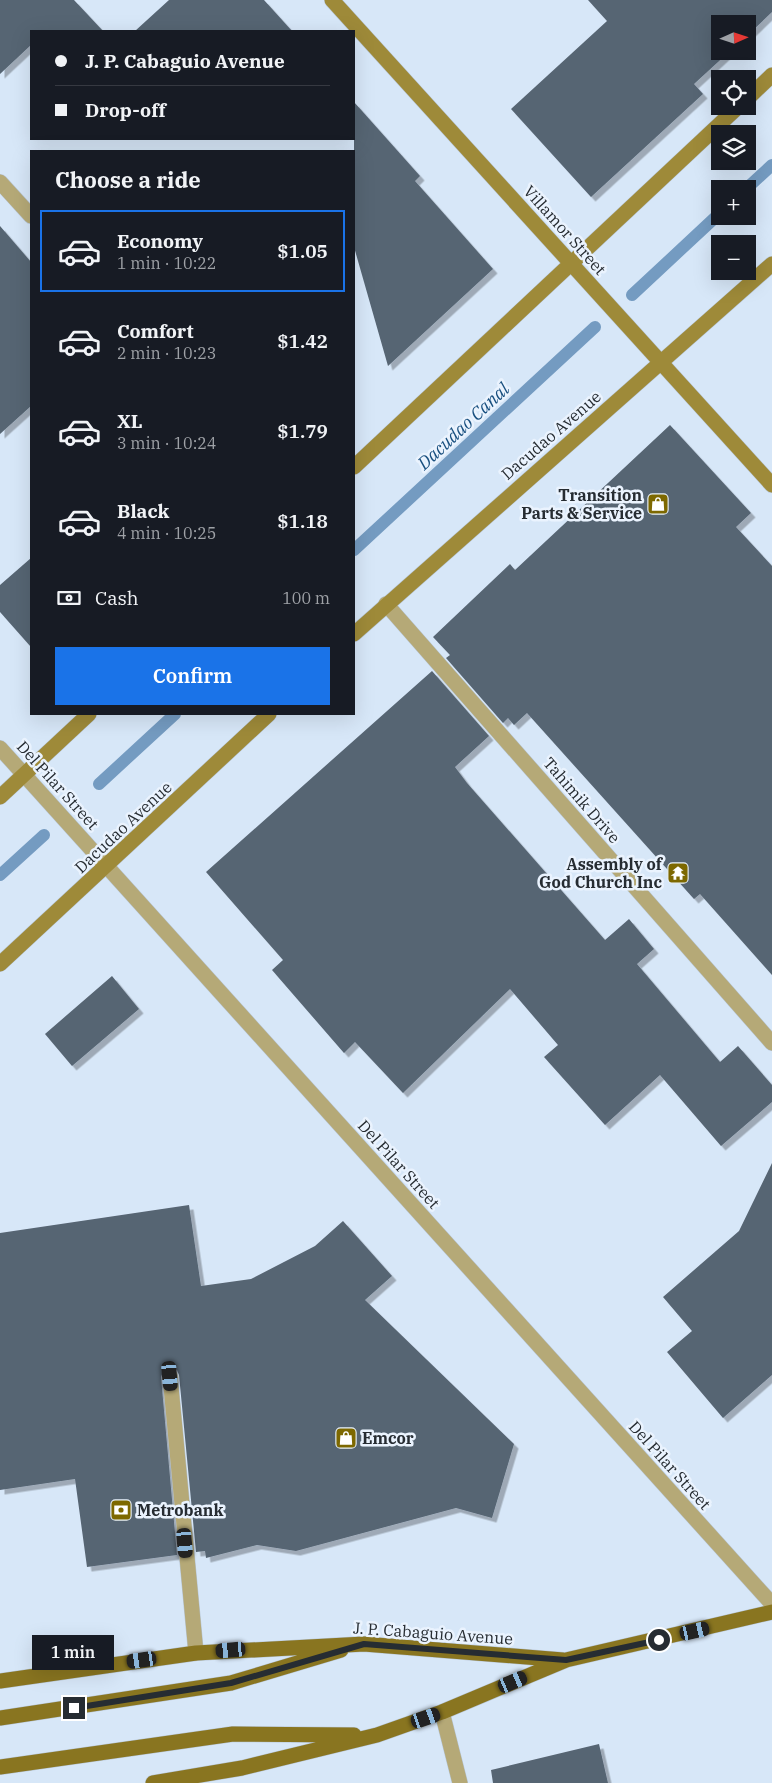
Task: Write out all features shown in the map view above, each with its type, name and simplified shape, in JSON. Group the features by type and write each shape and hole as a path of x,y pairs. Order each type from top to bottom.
{"main road":[{"name":"Villamor Street","path":"332,0 772,485"},
{"path":"756,90 772,75"},
{"path":"355,466 729,115"},
{"name":"Dacudao Avenue","path":"355,633 772,264"},
{"path":"0,797 88,715"},
{"name":"Dacudao Avenue","path":"0,964 268,715"},
{"name":"J. P. Cabaguio Avenue","path":"153,1783 242,1768 377,1735 442,1712 566,1660 772,1612"},
{"path":"0,1718 231,1683 364,1644"},
{"name":"J. P. Cabaguio Avenue","path":"0,1680 196,1653 364,1644 566,1660"},
{"path":"0,1767 233,1734 377,1735"}],"street":[{"path":"0,182 30,215"},
{"name":"Tahimik Drive","path":"386,604 772,1043"},
{"name":"Del Pilar Street","path":"0,748 772,1604"},
{"path":"170,1376 196,1653"},
{"path":"442,1712 460,1783"}],"building":[{"path":"0,0 74,0 102,30 30,30 30,46 0,74"},
{"path":"169,0 264,0 291,30 136,30"},
{"path":"588,0 772,0 772,12 756,27 756,15 711,15 711,60 720,60 694,84 703,94 591,197 511,109 607,21"},
{"path":"355,103 420,176 415,181 493,269 388,366 355,250"},
{"path":"0,226 30,261 30,407 0,434"},
{"path":"670,425 751,513 736,527 772,566 772,975 700,894 694,899 527,713 514,725 508,718 503,723 446,658 450,655 433,637 510,564 515,570"},
{"path":"30,559 30,646 0,612 0,585"},
{"path":"432,671 489,736 455,767 467,783 605,940 629,919 654,949 637,964 720,1062 738,1046 772,1085 772,1102 721,1146 660,1075 605,1125 544,1057 558,1045 510,989 403,1093 355,1042 344,1053 272,970 283,960 206,872"},
{"path":"112,976 139,1009 72,1066 45,1034"},
{"path":"772,1163 772,1375 723,1418 667,1352 692,1331 663,1297 739,1231"},
{"path":"189,1205 201,1286 251,1279 315,1246 343,1221 392,1276 365,1300 514,1444 492,1518 456,1508 296,1551 257,1545 206,1558 205,1551 196,1552 179,1375 177,1370 170,1367 164,1369 161,1377 177,1555 87,1567 75,1479 0,1490 0,1233"},
{"path":"599,1744 608,1783 493,1783 491,1770"}],"waterway":[{"name":"Dacudao Canal","path":"756,180 772,165"},
{"name":"Dacudao Canal","path":"632,295 711,221"},
{"name":"Dacudao Canal","path":"355,549 595,327"},
{"name":"Dacudao Canal","path":"99,784 174,715"},
{"name":"Dacudao Canal","path":"0,875 44,835"}],"place":[{"name":"Transition Parts & Service","path":"658,504"},
{"name":"Assembly of God Church Inc","path":"678,873"},
{"name":"Emcor","path":"346,1438"},
{"name":"Metrobank","path":"121,1510"}],"route":[{"path":"74,1708 231,1683 364,1644 566,1660 659,1640"}]}
